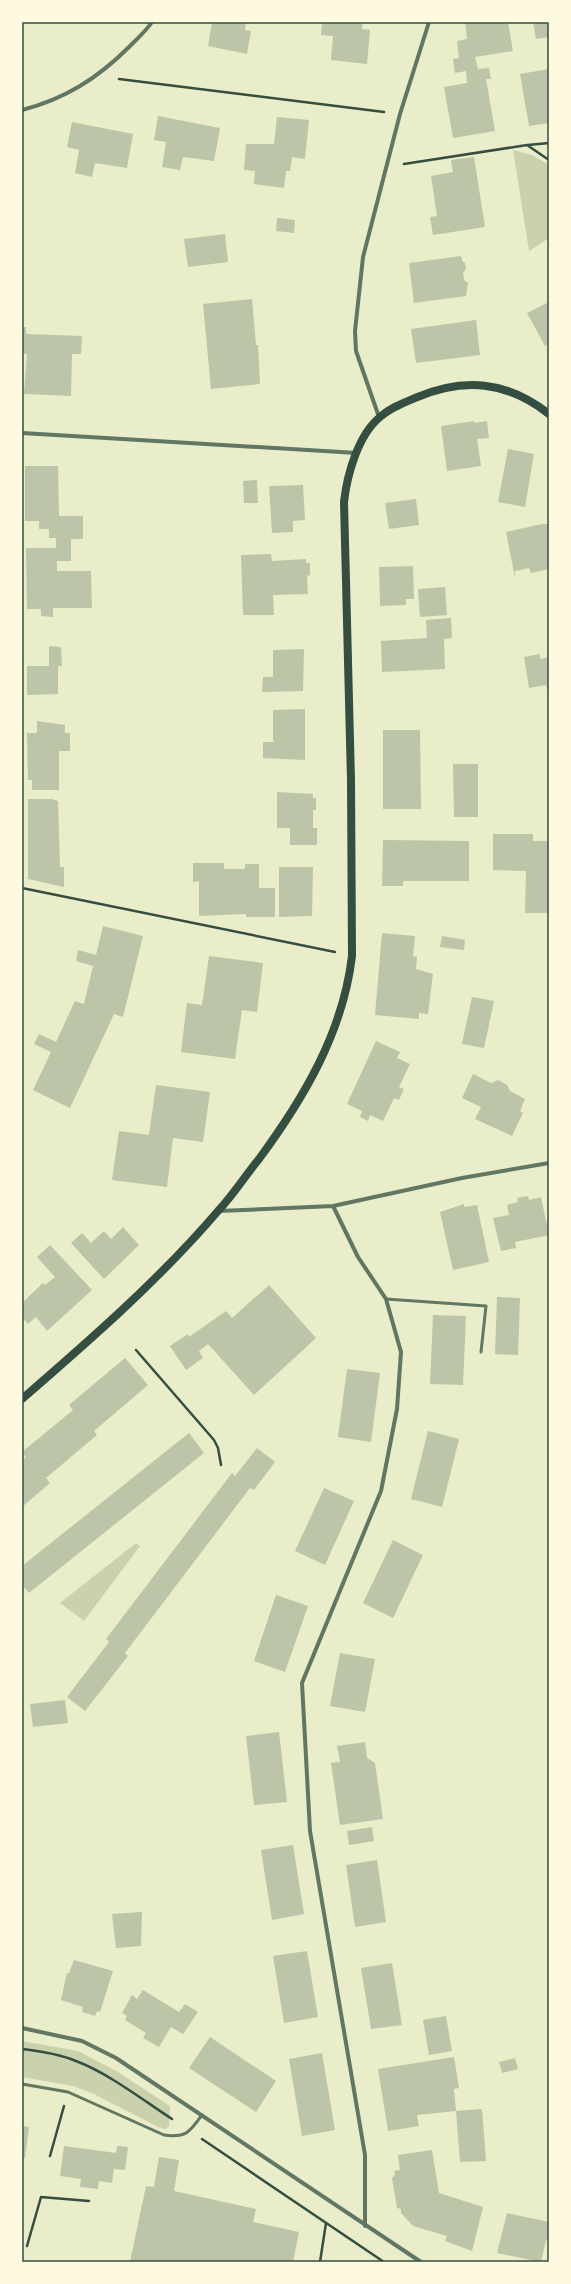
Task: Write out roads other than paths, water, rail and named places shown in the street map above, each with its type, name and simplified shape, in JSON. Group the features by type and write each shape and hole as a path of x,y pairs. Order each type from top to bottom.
{"main road":[{"path":"22,1399 112,1321 168,1266 218,1211 290,1117 318,1068 341,1009 349,982 352,956 351,780 344,502 350,470 367,434 379,417 398,405 428,392 449,387 474,384 497,387 516,394 549,414"}],"street":[{"path":"22,110 67,95 97,77 123,53 152,22"},
{"path":"379,417 356,351 355,331 363,257 400,114 429,22"},
{"path":"22,433 357,453"},
{"path":"218,1211 333,1206 462,1178 549,1163"},
{"path":"333,1206 358,1256 386,1299 401,1352 397,1409 381,1491 302,1683 310,1831 365,2155 365,2226"},
{"path":"22,2028 82,2041 116,2058 365,2226 421,2262"}],"lane":[{"path":"386,1299 486,1306 481,1352"},
{"path":"22,2084 68,2092 164,2135 178,2137 190,2131 202,2115"}]}
